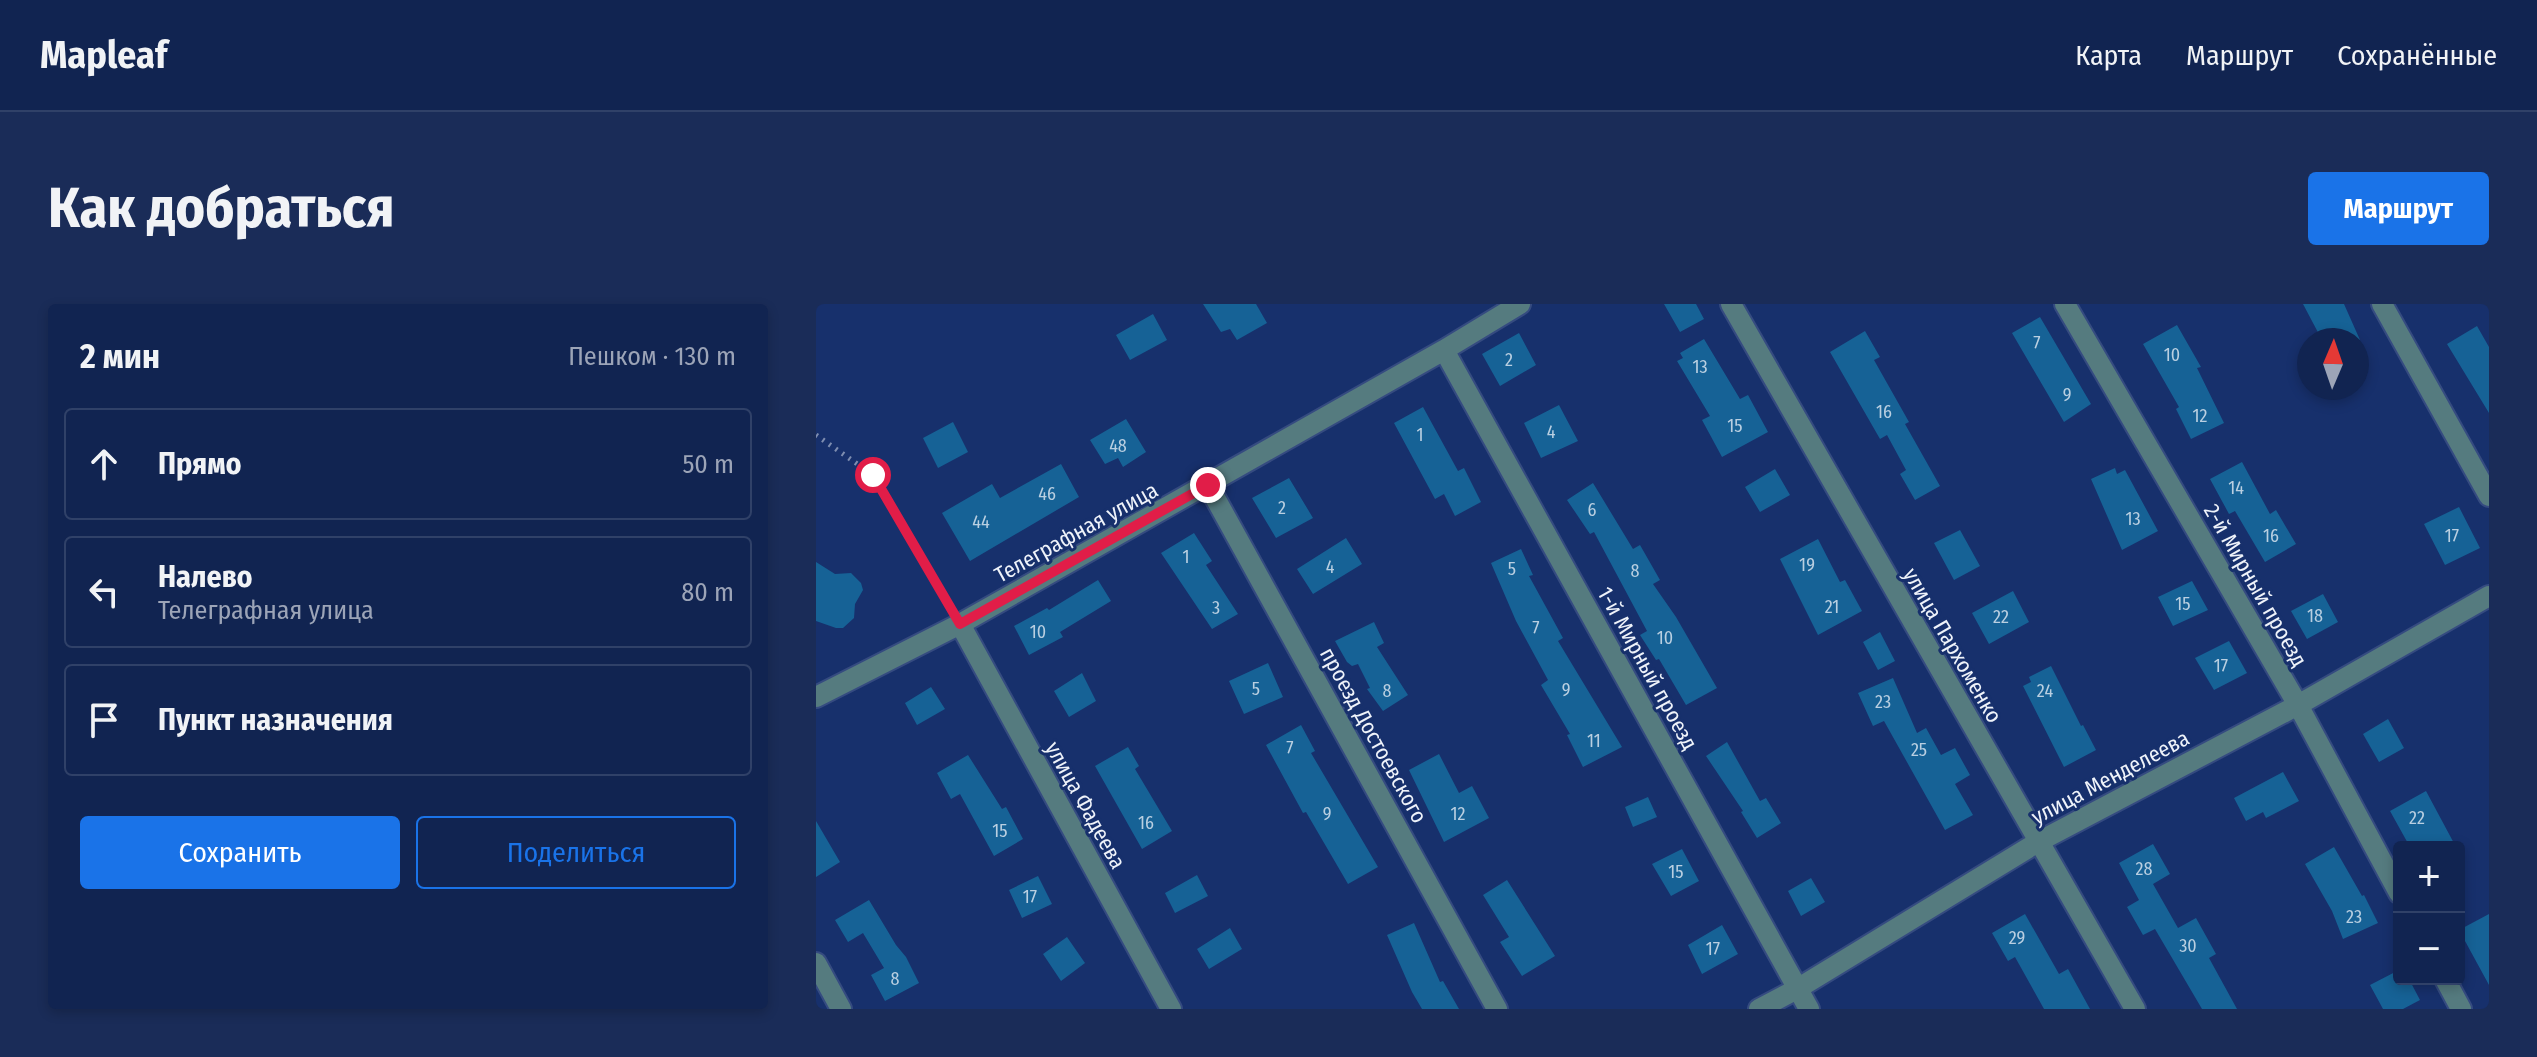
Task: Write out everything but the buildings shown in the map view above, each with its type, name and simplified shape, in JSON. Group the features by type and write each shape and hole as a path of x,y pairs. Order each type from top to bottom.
{"street":[{"name":"Телеграфная улица","path":"816,697 960,624 1520,304"},
{"name":"улица Пархоменко","path":"1731,304 2135,1009"},
{"name":"2-й Мирный проезд","path":"2065,304 2298,705 2393,882"},
{"path":"2382,304 2489,496"},
{"name":"1-й Мирный проезд","path":"1444,350 1809,1009"},
{"name":"проезд Достоевского","path":"1208,485 1497,1009"},
{"name":"улица Менделеева","path":"1759,1009 2038,842 2298,705 2489,596"},
{"name":"улица Фадеева","path":"960,624 1171,1009"},
{"path":"816,963 841,1009"},
{"path":"2448,985 2461,1009"}],"path":[{"path":"816,435 873,475 960,624"}],"route":[{"path":"873,475 960,624 1208,485"}]}
